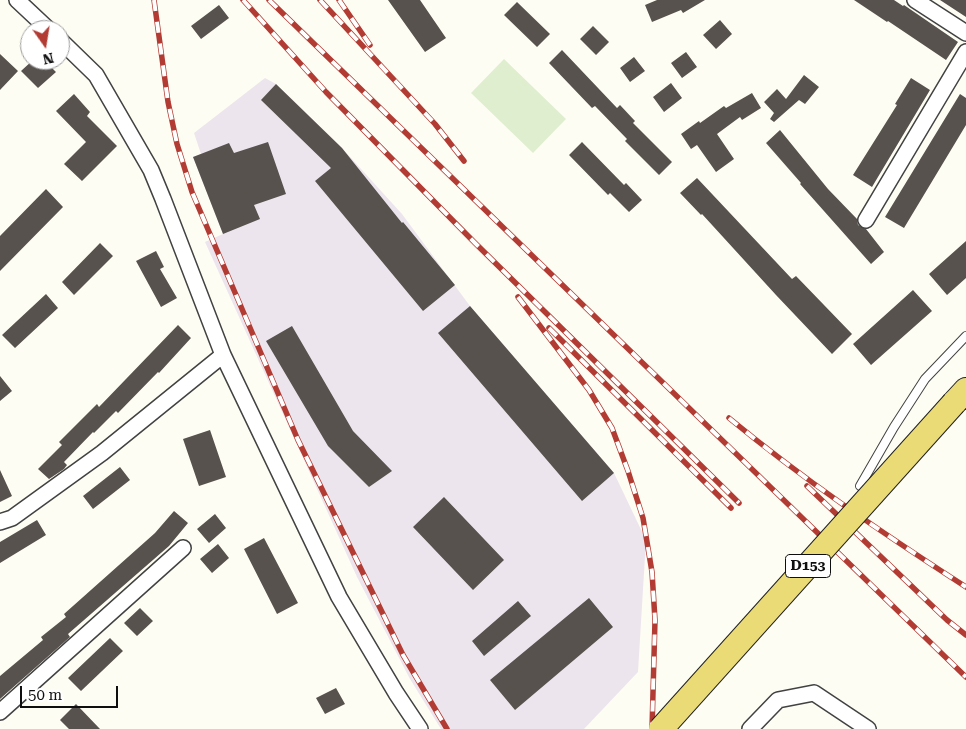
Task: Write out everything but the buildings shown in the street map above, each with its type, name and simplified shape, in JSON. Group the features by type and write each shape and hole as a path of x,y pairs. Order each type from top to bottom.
{"main road":[{"name":"D153","path":"661,729 963,405"},
{"name":"D153","path":"679,729 963,405"}],"street":[{"path":"17,0 38,20"},
{"path":"916,0 966,33"},
{"path":"70,50 96,75 151,170 223,355 339,598 396,694 420,729"},
{"path":"866,220 966,52"},
{"path":"0,522 12,518 102,453 223,355"},
{"path":"0,712 184,548"},
{"path":"750,729 778,700 814,693 868,729"}],"lane":[{"path":"860,486 894,427 925,379 966,336"}],"shaded area":[{"path":"265,78 276,84 342,148 402,214 470,306 614,473 646,540 638,672 584,729 441,729 410,679 357,577 205,242 223,234 193,157 201,154 194,133"}],"green space":[{"path":"504,59 566,119 533,153 471,93"}],"railway":[{"path":"154,0 168,102 177,144 192,192 298,440 403,655 447,729"},
{"path":"243,0 326,92 475,243 739,503"},
{"path":"269,0 966,677"},
{"path":"320,0 435,124 464,161"},
{"path":"339,0 370,45"},
{"path":"518,297 589,390 612,428 643,518 652,572 655,620 652,729"},
{"path":"549,328 731,508"},
{"path":"729,418 845,506 966,587"},
{"path":"807,486 947,620 966,635"}]}
